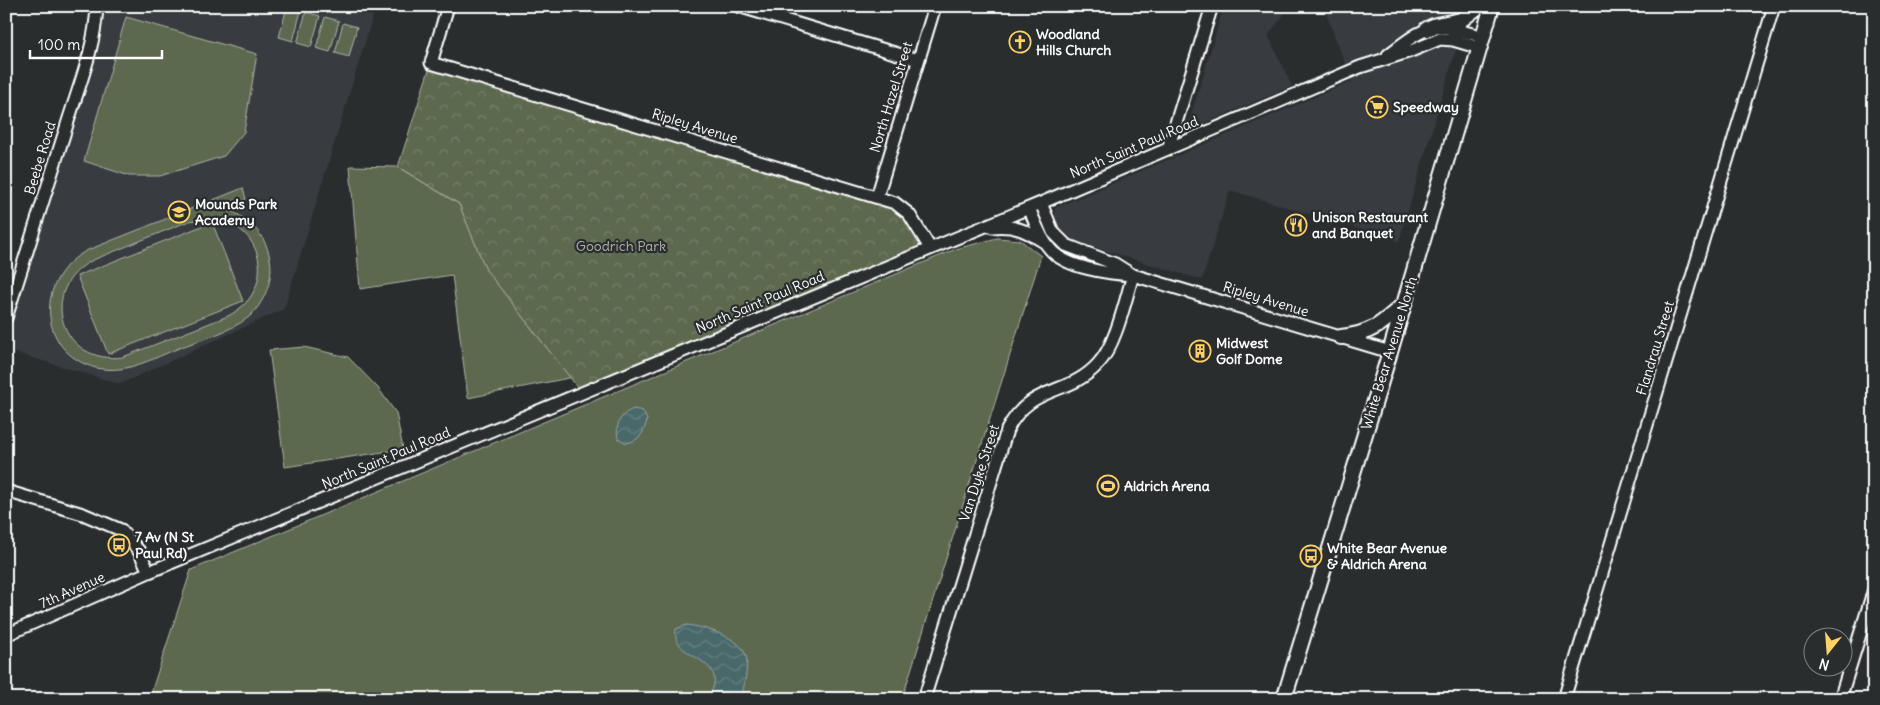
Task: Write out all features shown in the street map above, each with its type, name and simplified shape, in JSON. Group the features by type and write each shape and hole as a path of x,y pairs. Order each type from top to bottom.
{"main road":[{"path":"1427,29 1436,25 1461,20 1479,6"},
{"name":"White Bear Avenue North","path":"1284,699 1390,352 1492,6"},
{"path":"1341,338 1373,330 1404,304"}],"street":[{"name":"Beebe Road","path":"6,318 72,106 87,64 97,6"},
{"name":"Ripley Avenue","path":"448,6 431,63 895,203 909,214 930,248"},
{"path":"738,6 918,60"},
{"name":"North Hazel Street","path":"876,196 935,6"},
{"path":"1168,149 1212,6"},
{"name":"Flandrau Street","path":"1564,699 1774,6"},
{"name":"North Saint Paul Road","path":"1383,59 1404,42 1427,29 1444,26 1482,43"},
{"name":"North Saint Paul Road","path":"149,572 1029,208 1383,59 1443,39 1482,43"},
{"name":"Ripley Avenue","path":"1041,203 1053,232 1066,245 1115,264 1133,275"},
{"name":"Ripley Avenue","path":"1029,208 1044,242 1053,253 1071,262 1112,274 1133,275 1390,352"},
{"path":"980,228 1007,226 1026,230 1044,242"},
{"name":"Van Dyke Street","path":"924,699 1007,430 1013,419 1029,402 1047,392 1072,384 1083,378 1103,359 1113,338 1133,275"},
{"path":"6,491 83,514 121,530 139,552 149,572"},
{"name":"7th Avenue","path":"6,635 149,572"},
{"path":"1840,699 1874,589"}],"shaded area":[{"name":"Mounds Park Academy","path":"102,6 376,6 284,309 120,384 6,350 6,333 75,115"},
{"path":"1224,6 1287,6 1283,16 1268,35 1292,86 1193,128 1188,125"},
{"path":"1323,6 1459,6 1456,13 1463,26 1399,241 1230,190 1202,280 1068,239 1055,225 1055,208 1352,81"}],"green space":[{"path":"287,7 301,11 293,41 279,37"},
{"path":"306,12 320,16 311,47 297,43"},
{"path":"126,17 257,54 244,132 224,156 160,176 129,176 84,161"},
{"path":"325,17 339,21 330,52 316,48"},
{"path":"343,23 357,27 349,57 335,53"},
{"name":"Goodrich Park","path":"431,63 877,197 909,214 930,248 582,393 486,270 459,204 398,167"},
{"path":"350,166 398,167 459,204 584,375 468,398 452,275 360,289"},
{"path":"243,188 246,199 224,208 243,218 258,231 267,249 271,270 267,290 258,307 249,317 233,327 133,366 122,369 100,369 76,359 62,346 53,330 50,313 51,295 58,277 71,262 88,250","holes":["213,218 231,224 245,234 254,247 259,261 259,277 254,292 243,305 228,316 123,357 102,357 84,350 71,338 63,323 61,306 65,289 75,273 93,260 189,221"]},
{"path":"212,222 243,301 108,354 77,276"},
{"path":"997,238 1020,240 1041,256 902,699 149,699 191,570 956,249"},
{"path":"304,347 348,357 378,388 396,413 403,449 285,467 269,350"}],"water":[{"path":"634,409 643,411 647,420 641,435 635,440 626,443 618,438 617,428 622,416"},
{"path":"687,625 721,634 730,638 743,649 747,666 742,699 707,699 714,685 713,674 708,666 682,647 677,639 676,629"}],"place":[{"name":"Woodland Hills Church","path":"1020,42"},
{"name":"Speedway","path":"1377,107"},
{"name":"Mounds Park Academy","path":"179,212"},
{"name":"Unison Restaurant and Banquet","path":"1296,225"},
{"name":"Midwest Golf Dome","path":"1200,351"},
{"name":"Aldrich Arena","path":"1108,486"},
{"name":"7 Av (N St Paul Rd)","path":"119,545"},
{"name":"White Bear Avenue & Aldrich Arena","path":"1311,556"}]}
